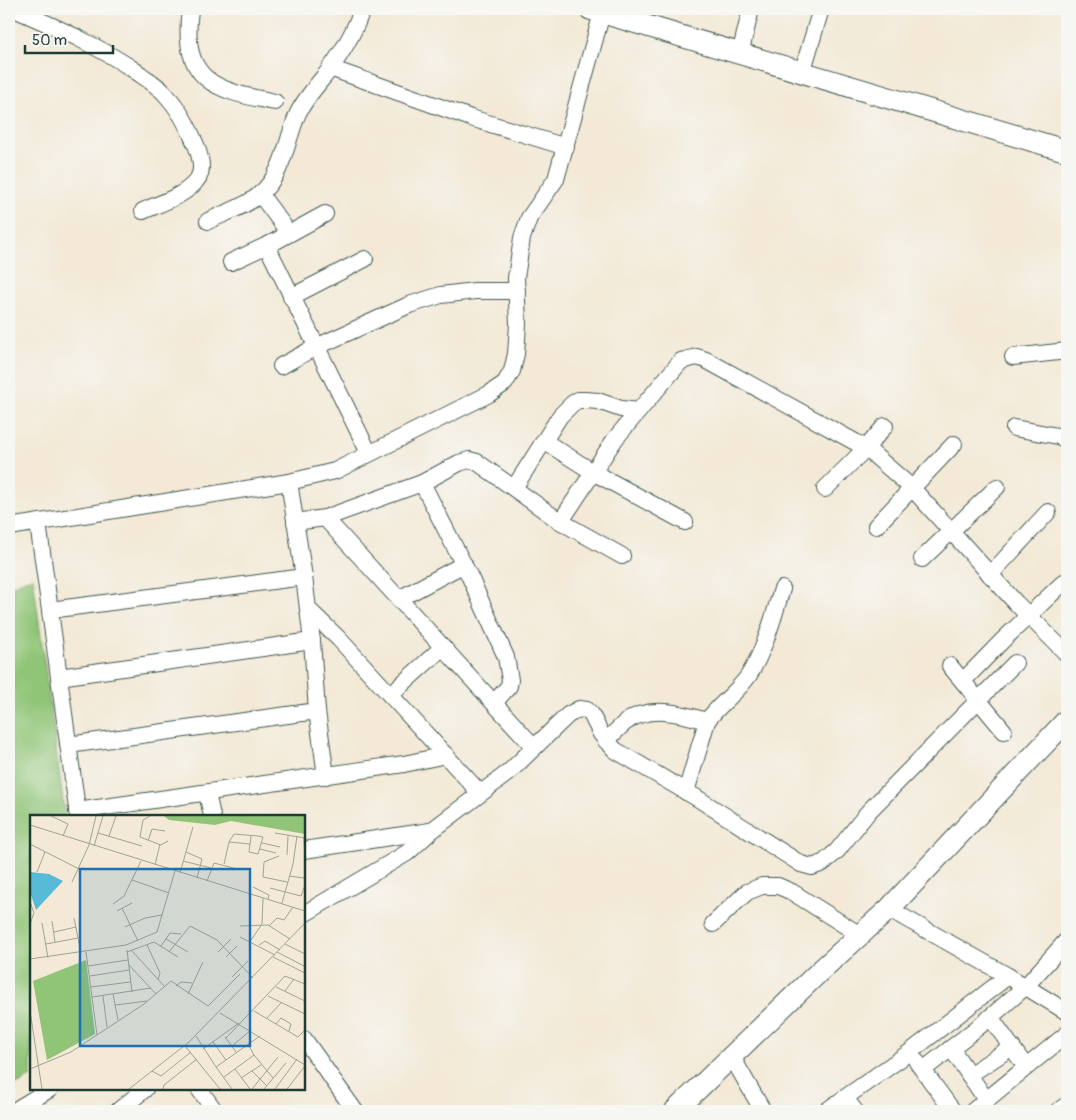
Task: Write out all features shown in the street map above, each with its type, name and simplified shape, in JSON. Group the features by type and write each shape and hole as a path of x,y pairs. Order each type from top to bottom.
{"main road":[{"path":"596,11 632,15 740,54 1067,151"},
{"path":"675,1111 820,971 889,909 1067,720"}],"street":[{"path":"14,9 74,36 118,59 166,94 175,106 193,137 201,165 200,173 195,183 181,194 143,211"},
{"path":"190,9 188,24 191,50 195,66 206,79 226,91 275,102"},
{"path":"208,221 247,203 260,194 280,168 298,113 344,50 362,9"},
{"path":"740,54 751,9"},
{"path":"802,73 821,9"},
{"path":"9,527 289,482 335,471 489,394 505,382 512,371 516,354 518,324 516,278 522,238 528,218 552,186 566,147 596,11"},
{"path":"330,68 472,118 566,147"},
{"path":"260,194 289,233"},
{"path":"231,262 267,246 325,214"},
{"path":"267,246 369,453"},
{"path":"291,297 365,259"},
{"path":"281,366 316,346 409,305 440,296 476,291 517,291"},
{"path":"1013,357 1067,351"},
{"path":"561,521 615,439 681,361 697,357 800,410 866,448 912,488 1016,603 1067,654"},
{"path":"514,488 560,416 578,400 598,402 621,409 639,411"},
{"path":"825,489 885,426"},
{"path":"1014,428 1058,436 1067,440"},
{"path":"544,441 593,472 685,522"},
{"path":"876,526 954,444"},
{"path":"295,522 325,518 422,483 459,463 469,460 477,462 561,521 622,556"},
{"path":"289,482 304,577 312,641 317,712 326,776"},
{"path":"422,483 464,564 501,644 509,666 509,686 494,703"},
{"path":"922,559 996,487"},
{"path":"990,574 1048,512"},
{"path":"325,518 534,747"},
{"path":"38,523 78,814 143,809 207,792 404,764 446,755"},
{"path":"399,599 464,564"},
{"path":"50,610 304,577"},
{"path":"963,681 1002,640 1030,616 1064,582"},
{"path":"686,792 707,721 748,676 764,645 782,589"},
{"path":"308,609 339,639 480,794"},
{"path":"59,677 312,641"},
{"path":"390,695 443,648"},
{"path":"305,913 406,853 509,772 568,715 580,709 587,710 591,714 601,734 614,750 686,792 801,864 812,867 822,864 837,851 869,811 979,701 1014,663"},
{"path":"950,666 1004,731"},
{"path":"606,741 627,721 641,714 657,711 707,721"},
{"path":"68,744 317,712"},
{"path":"207,792 212,815"},
{"path":"305,850 432,831"},
{"path":"713,924 747,892 762,886 778,886 792,892 860,935"},
{"path":"889,909 1026,986 1067,1012"},
{"path":"923,1070 1026,986 1067,940"},
{"path":"826,1111 910,1052 1008,976"},
{"path":"990,1017 1026,1067"},
{"path":"973,1111 1067,1034"},
{"path":"305,1040 355,1111"},
{"path":"969,1075 1012,1047"},
{"path":"951,1048 987,1101"},
{"path":"910,1052 953,1111"},
{"path":"732,1057 763,1111"},
{"path":"14,1111 48,1090"},
{"path":"118,1111 144,1090"},
{"path":"199,1090 211,1110"},
{"path":"845,1098 855,1111"}],"green space":[{"path":"33,577 65,815 30,815 30,1078 9,1089 9,587"}]}
